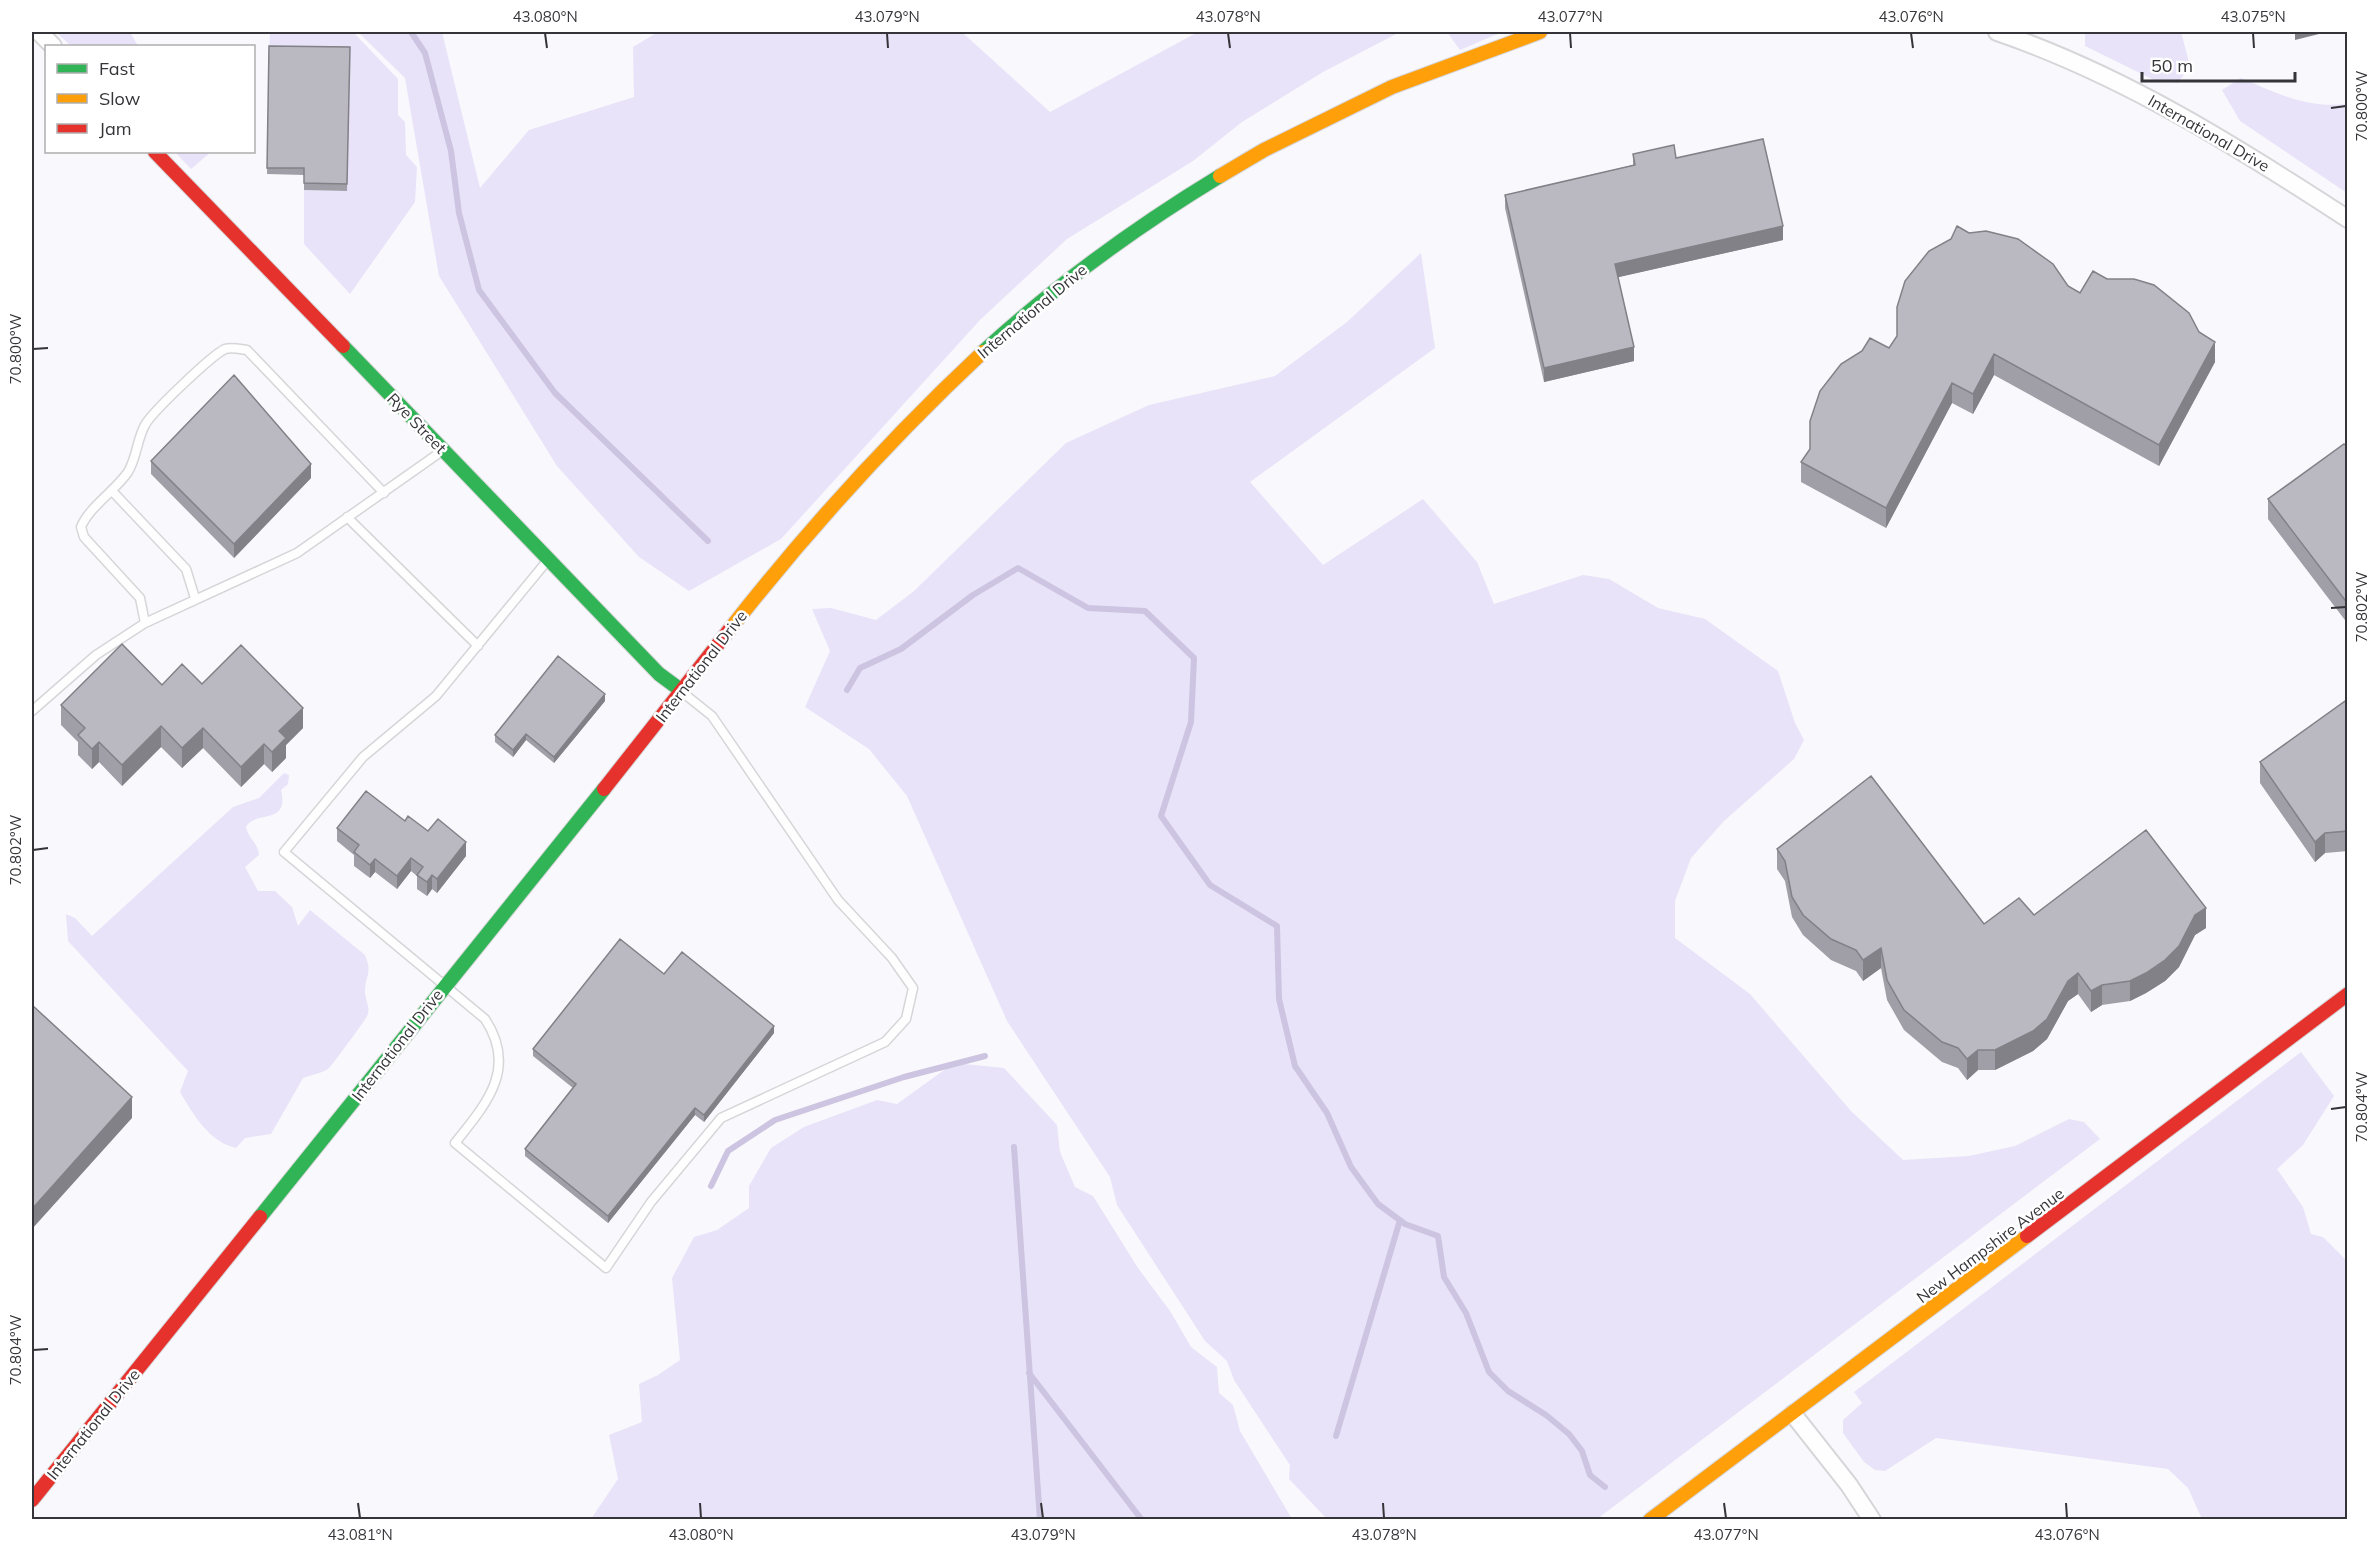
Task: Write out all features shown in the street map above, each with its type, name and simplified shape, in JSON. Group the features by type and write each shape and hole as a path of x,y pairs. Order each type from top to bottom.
{"street":[{"path":"39,32 52,45"},
{"name":"International Drive","path":"32,1500 682,692 768,580 889,443 991,343 1065,282 1162,212 1264,150 1392,87 1540,32"},
{"name":"International Drive","path":"1997,32 2040,46 2105,75 2252,156 2348,219"},
{"name":"Rye Street","path":"156,153 659,674 682,692"},
{"name":"New Hampshire Avenue","path":"1650,1520 2348,994"},
{"path":"1793,1414 1849,1485 1872,1520"}],"lane":[{"path":"145,623 140,598 84,537 81,527 85,517 113,492 135,460 145,425 210,358 227,348 247,350 384,492"},
{"path":"32,711 96,655 145,623 297,553 443,450"},
{"path":"113,492 186,569 195,598"},
{"path":"347,517 478,646"},
{"path":"548,559 478,646 419,713 363,757 285,852 485,1019 493,1030 500,1062 492,1092 455,1143 606,1268 651,1202 721,1119 885,1042 906,1019 913,988 892,958 838,900 712,716 682,692"}],"shaded area":[{"path":"56,32 130,32 137,45 70,45"},
{"path":"270,32 353,32 398,79 398,115 405,122 406,155 417,167 415,202 350,294 304,244 304,190 347,191 349,55 269,53"},
{"path":"358,32 442,32 480,188 529,130 634,97 633,47 658,32 967,32 964,34 1050,112 1198,32 1400,32 1323,72 1242,122 1193,161 1067,239 980,320 781,539 689,591 639,557 557,466 439,276 405,78"},
{"path":"1447,32 1502,32 1460,50"},
{"path":"2085,32 2181,32 2190,66 2178,83 2156,81 2085,46"},
{"path":"2241,78 2305,102 2347,104 2347,193 2240,121 2222,90"},
{"path":"176,153 210,153 191,169"},
{"path":"1421,253 1435,348 1250,482 1323,565 1423,499 1477,562 1494,604 1583,575 1609,579 1658,608 1705,619 1778,671 1795,723 1804,740 1794,759 1724,821 1691,858 1675,901 1675,938 1750,994 1851,1111 1903,1160 1969,1156 2015,1146 2069,1119 2084,1122 2100,1139 1597,1519 1327,1519 1289,1479 1290,1465 1234,1380 1227,1361 1205,1341 1117,1205 1110,1177 1007,1021 907,796 869,749 805,707 830,651 812,609 831,608 876,620 914,591 1066,443 1149,405 1275,376 1347,322"},
{"path":"284,773 289,775 288,784 281,790 280,809 270,816 250,822 246,827 259,855 245,867 258,891 275,891 292,907 298,926 310,910 365,955 369,971 365,986 368,1014 327,1070 303,1078 271,1134 245,1138 236,1148 218,1140 196,1118 180,1092 188,1071 68,941 66,914 75,918 92,936 233,807 259,798"},
{"path":"2301,1052 2334,1096 2303,1145 2277,1169 2303,1207 2311,1234 2323,1237 2347,1261 2347,1519 2202,1519 2188,1488 2168,1469 1936,1438 1885,1471 1875,1470 1864,1462 1843,1433 1843,1420 1862,1403 1854,1392"},
{"path":"954,1063 1004,1068 1057,1125 1060,1152 1075,1187 1093,1196 1138,1268 1170,1311 1191,1347 1217,1367 1219,1393 1233,1405 1240,1431 1292,1519 591,1519 618,1479 609,1435 642,1422 639,1384 658,1375 680,1360 672,1278 694,1237 717,1230 749,1208 749,1186 771,1148 804,1127 877,1100 897,1104"}],"building":[{"path":"269,46 350,47 347,184 304,183 304,168 267,168"},
{"path":"1763,139 1783,226 1615,264 1634,347 1544,368 1505,195 1635,165 1633,154 1674,145 1676,158"},
{"path":"1957,226 1969,233 1986,231 2018,239 2053,264 2068,286 2080,293 2093,271 2107,279 2134,279 2154,285 2189,313 2199,332 2215,342 2159,445 1994,354 1973,394 1952,383 1886,508 1801,462 1810,449 1810,421 1820,391 1841,364 1862,351 1870,338 1889,348 1897,336 1897,307 1905,281 1929,251 1951,239"},
{"path":"234,375 311,464 234,544 151,461"},
{"path":"2344,444 2348,447 2348,604 2268,499"},
{"path":"122,644 162,685 182,664 202,684 241,645 303,708 279,731 286,738 272,752 264,744 241,767 203,728 182,748 161,726 122,765 99,742 92,749 78,735 85,728 61,705"},
{"path":"558,656 605,694 554,757 526,734 513,750 495,735"},
{"path":"2348,699 2348,831 2325,833 2315,842 2260,762"},
{"path":"1871,776 1984,924 2019,898 2034,915 2146,830 2206,908 2195,915 2179,946 2165,960 2146,973 2130,981 2102,985 2091,991 2078,973 2068,981 2047,1019 2033,1031 1995,1050 1978,1050 1967,1059 1958,1048 1942,1042 1904,1010 1887,980 1881,948 1863,960 1856,950 1831,939 1803,915 1792,897 1785,861 1777,849"},
{"path":"366,791 405,821 408,816 428,831 438,819 466,842 437,879 432,875 427,882 417,875 423,867 411,858 397,876 375,859 370,865 354,852 359,845 337,828"},
{"path":"620,939 664,974 682,952 774,1026 704,1115 695,1108 608,1216 525,1149 576,1084 533,1049"},
{"path":"32,1005 132,1097 32,1209"}],"waterway":[{"path":"411,32 425,53 451,151 459,213 479,290 555,393 708,541"},
{"path":"847,690 860,668 901,649 973,595 1018,568 1088,608 1145,611 1194,658 1191,722 1161,816 1210,885 1277,926 1279,999 1295,1066 1327,1113 1351,1167 1378,1204 1405,1224 1438,1236 1444,1277 1466,1313 1489,1372 1508,1391 1546,1415 1569,1434 1582,1451 1590,1475 1605,1487"},
{"path":"711,1186 728,1151 775,1120 904,1077 985,1056"},
{"path":"1014,1147 1040,1520"},
{"path":"1336,1436 1400,1220"},
{"path":"1029,1373 1142,1520"}],"traffic: fast":[{"path":"983,352 1097,258 1220,176"},
{"path":"343,346 659,674 682,691"},
{"path":"260,1217 604,789"}],"traffic: slow":[{"path":"1220,176 1264,150 1392,87 1540,32"},
{"path":"730,629 789,556 851,486 916,417 983,352"},
{"path":"1650,1520 2027,1236"}],"traffic: jam":[{"path":"156,153 343,346"},
{"path":"604,789 730,629"},
{"path":"2027,1236 2348,994"},
{"path":"32,1500 260,1217"}]}
